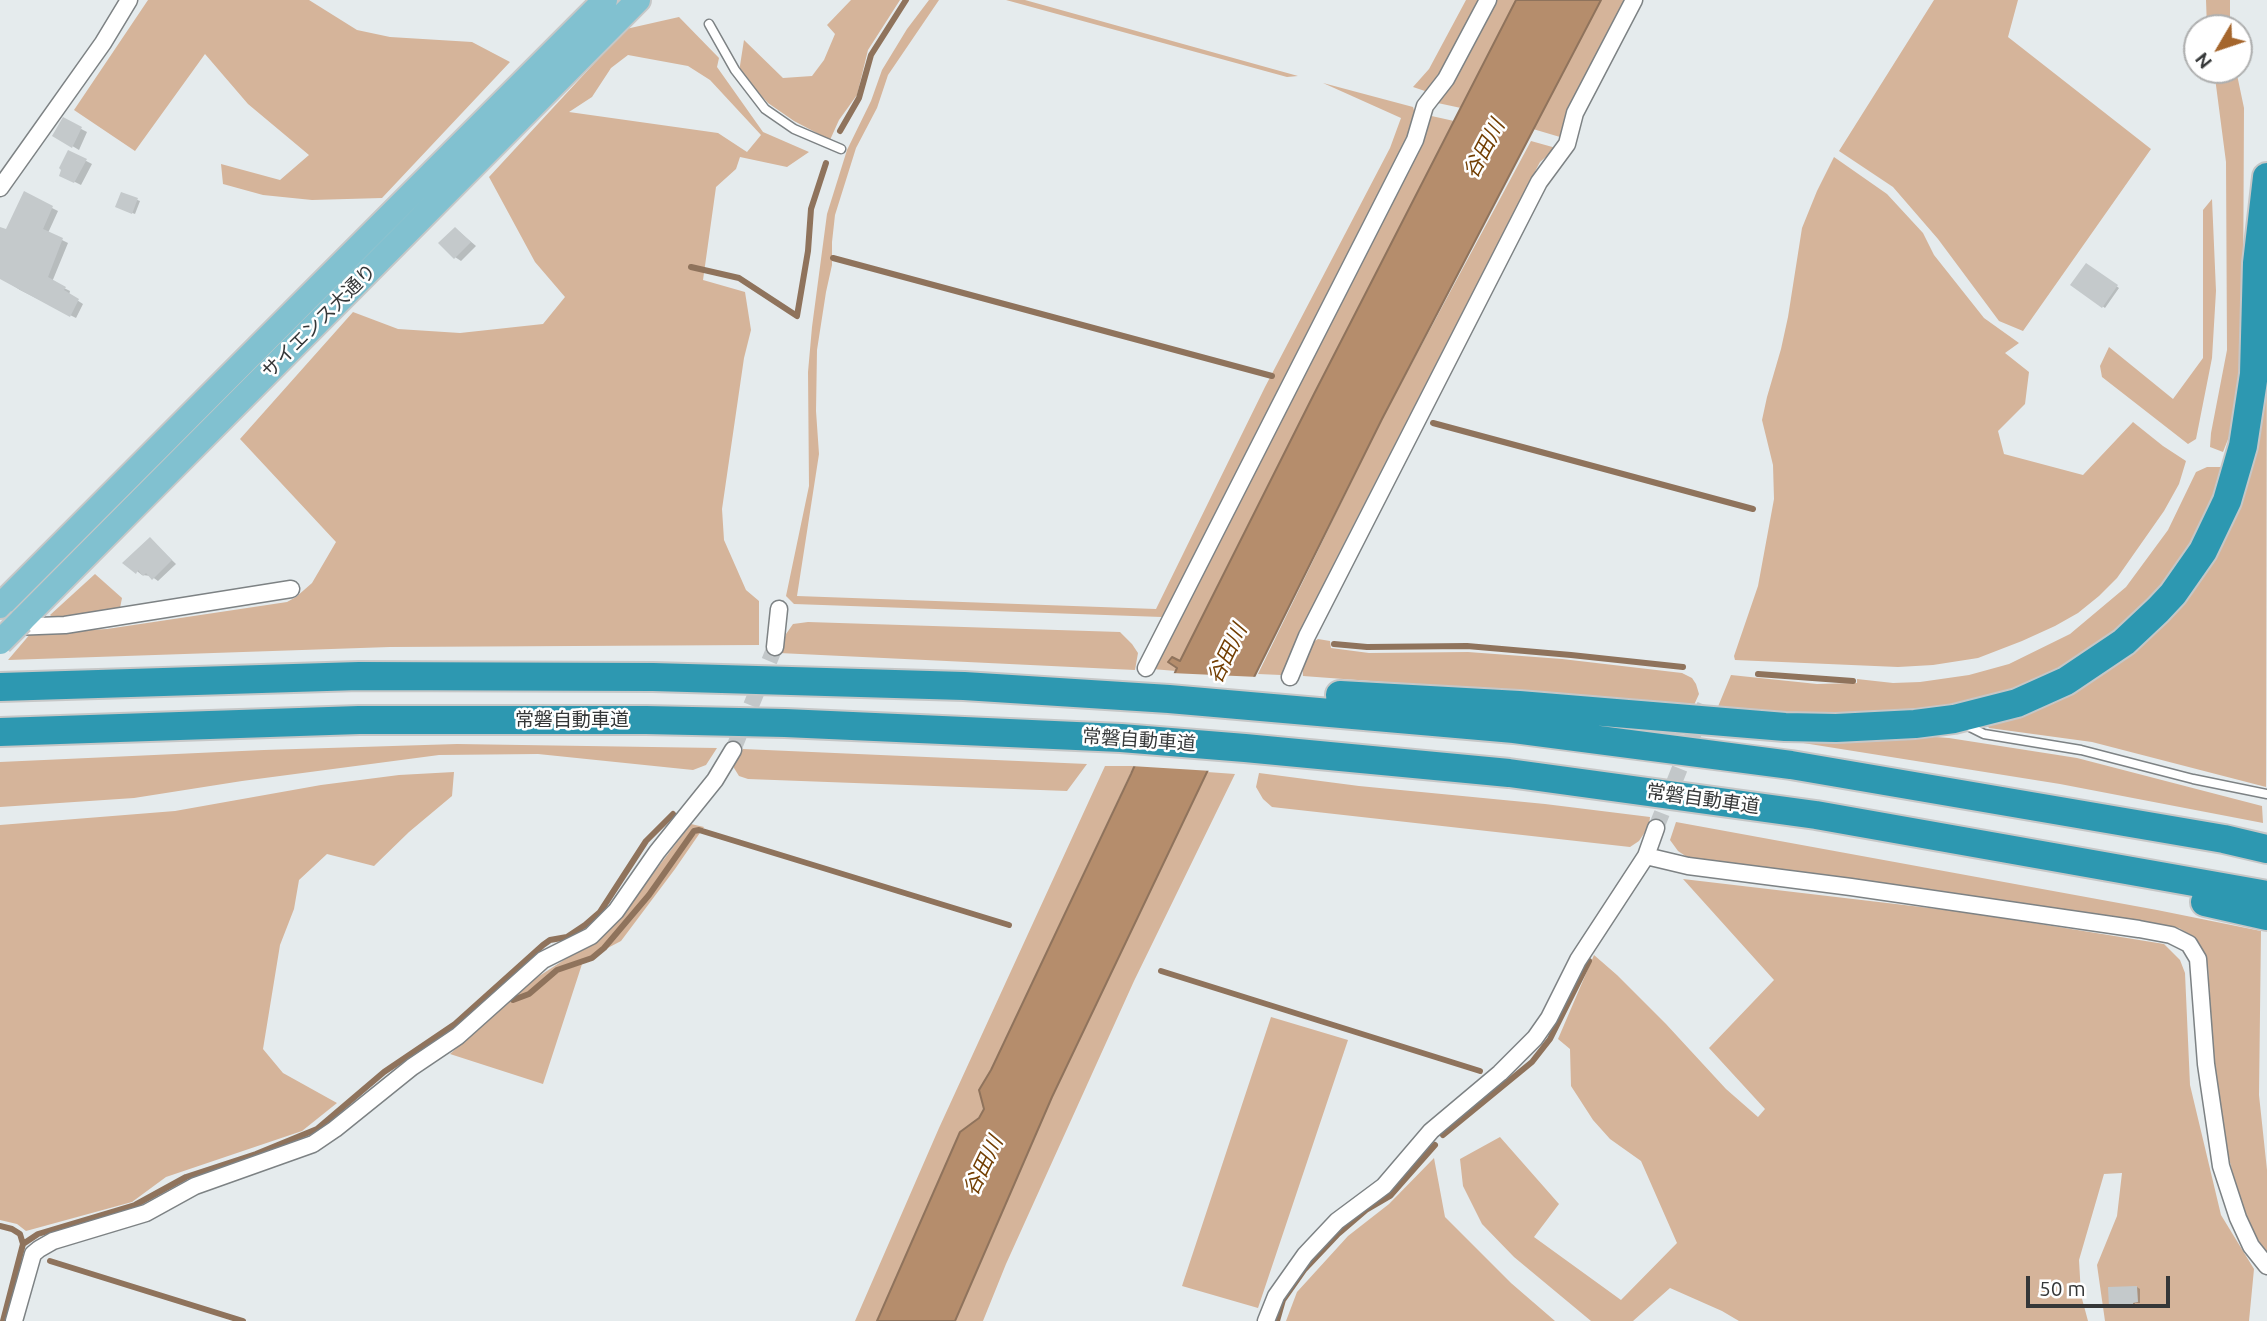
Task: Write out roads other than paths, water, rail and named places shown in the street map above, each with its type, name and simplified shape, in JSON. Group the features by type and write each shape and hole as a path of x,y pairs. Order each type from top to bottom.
{"highway":[{"path":"0,687 359,676 653,677 964,686 1170,699 1278,691 1519,705 1785,726 1876,727 1954,719 2017,703 2066,681 2095,663 2124,642 2158,610 2173,594 2203,551 2227,501 2243,446 2249,413 2254,374 2257,263 2267,177"},
{"path":"1278,691 1514,729 1791,765 2224,839 2267,849"},
{"name":"常磐自動車道","path":"0,732 359,720 646,720 785,723 1121,738 1509,773 1816,815 2267,895"},
{"path":"1816,815 2267,916"}],"main road":[{"name":"サイエンス大通り","path":"0,606 605,0"},
{"name":"サイエンス大通り","path":"0,642 11,624 638,0"}],"street":[{"path":"0,188 103,43 129,0"},
{"path":"1146,668 1415,140 1425,106 1446,79 1488,0"},
{"path":"1278,691 1539,182 1567,144 1575,113 1633,0"},
{"path":"11,624 65,625 290,589"},
{"path":"775,647 779,609"},
{"path":"14,1321 33,1254 46,1245 146,1213 195,1186 313,1144 412,1067 458,1036 543,960 590,936 616,911 657,852 715,780 733,750"},
{"path":"1266,1321 1276,1296 1305,1255 1337,1221 1384,1186 1431,1131 1500,1073 1535,1038 1549,1018 1578,960 1646,856 1656,828"},
{"path":"1646,856 1701,868 2138,929 2171,935 2189,944 2198,960 2206,1064 2221,1166 2238,1218 2251,1246 2267,1266"}],"lane":[{"path":"709,24 735,70 765,109 794,129 841,149"},
{"path":"1954,719 1984,734 2081,750 2193,779 2267,794"}],"water":[{"name":"谷田川","path":"1516,0 1601,0 1382,419 1207,772 1052,1097 955,1321 877,1321 960,1132 979,1118 984,1109 979,1090 991,1070 1131,774 1177,668 1168,662 1172,657 1180,661"}],"waterway":[{"path":"840,131 859,98 871,55 906,0"},
{"path":"691,267 739,278 797,316 808,251 811,209 826,163"},
{"path":"833,258 1272,376"},
{"path":"1433,423 1753,509"},
{"path":"1334,644 1367,647 1467,646 1683,667"},
{"path":"1758,674 1853,681"},
{"path":"23,1244 38,1234 135,1205 186,1177 256,1154 317,1129 384,1072 455,1024 543,945 550,940 567,937 600,912 646,841 673,814"},
{"path":"513,1000 529,994 557,970 592,958 604,948 649,895 694,831 699,830 1009,925"},
{"path":"1443,1135 1532,1062 1550,1039 1589,961"},
{"path":"1161,971 1480,1071"},
{"path":"1277,1321 1283,1300 1304,1270 1338,1234 1366,1210 1390,1196 1435,1145"},
{"path":"0,1226 20,1234 23,1244 3,1321"},
{"path":"50,1261 243,1321"}],"tunnel":[{"path":"733,750 775,647"},
{"path":"1656,828 1705,705"}]}
